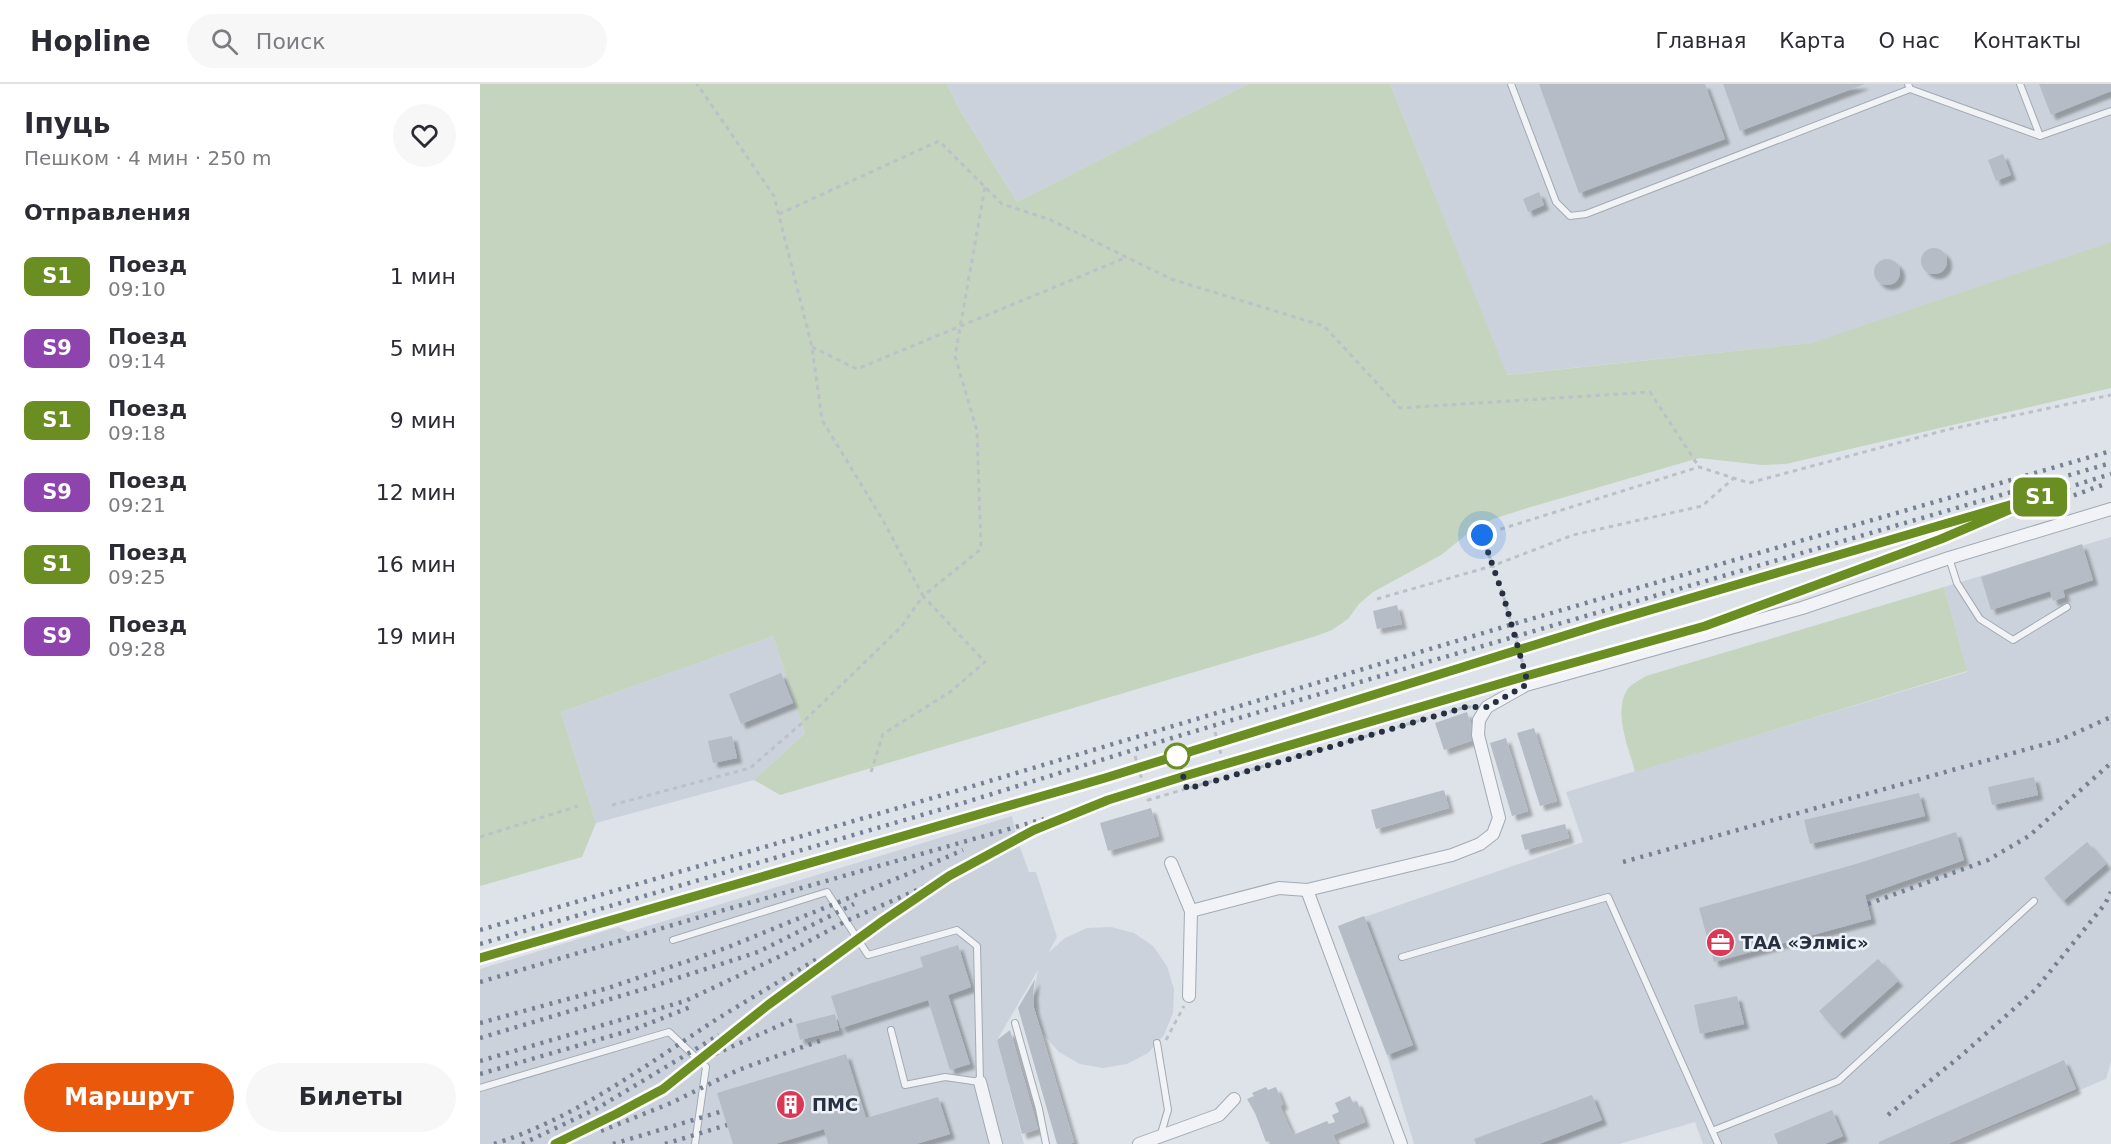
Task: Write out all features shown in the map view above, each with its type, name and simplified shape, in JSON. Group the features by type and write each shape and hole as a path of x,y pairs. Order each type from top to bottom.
{"street":[{"path":"1191,910 1279,888 1307,890 1452,855 1480,844 1493,834 1499,818 1478,735 1479,720 1487,707 1526,685 1802,608 1949,558 2111,509"},
{"path":"1170,863 1191,910 1189,996"},
{"path":"1307,890 1401,1144"},
{"path":"980,1082 996,1144"},
{"path":"1139,1144 1220,1115 1234,1099"}],"lane":[{"path":"1511,84 1556,202 1570,216 1586,214 1909,86 2040,136 2111,111"},
{"path":"2020,84 2040,136"},
{"path":"1949,558 1957,583 1980,619 2013,640 2067,607"},
{"path":"673,940 827,892 868,955 957,930 977,946 980,1082 945,1077 905,1085 891,1030"},
{"path":"1402,957 1608,897 1718,1144"},
{"path":"1712,1131 1838,1081 2034,902"},
{"path":"1015,1023 1039,1109 1046,1144"},
{"path":"480,1088 669,1032 706,1067 695,1144"},
{"path":"1157,1043 1168,1110 1160,1138"}],"path":[{"path":"697,84 774,196 812,347 822,420 884,522 923,596 985,662 950,692 883,734 871,772"},
{"path":"779,214 939,141 1002,204 1051,220 1171,279 1324,326 1400,408 1650,392 1699,467"},
{"path":"612,805 750,768 802,723 901,627 923,596 981,549 977,431 954,356 985,187"},
{"path":"812,347 857,369 1126,257"},
{"path":"1526,685 1524,667 1482,535 1699,467 1749,483 1946,430 2111,395"},
{"path":"1377,599 1492,566 1573,535 1702,506 1734,478"},
{"path":"1135,756 1148,800 1466,707 1487,707"},
{"path":"1215,732 1227,777"},
{"path":"480,837 578,806"},
{"path":"1159,1055 1189,996"}],"shaded area":[{"path":"947,84 1248,84 1017,202 958,107"},
{"path":"1390,84 2111,84 2111,244 1812,343 1506,375"},
{"path":"2111,537 2111,1062 2106,1079 1950,1144 1703,1144 1695,1122 1619,1144 1414,1144 1387,1055 1338,926 1583,842 1566,792 1967,672 1944,587"},
{"path":"773,636 805,733 754,780 596,823 561,712"},
{"path":"1012,816 1017,839 1029,872 1036,872 1057,937 1048,953 1065,938 1087,928 1111,927 1134,933 1153,946 1167,966 1174,989 1173,1013 1164,1035 1148,1053 1127,1064 1103,1068 1080,1064 1059,1052 1043,1034 1034,1008 1033,994 1038,970 997,1040 1024,1144 480,1144 480,969 618,927 628,932"}],"green space":[{"path":"480,84 947,84 958,107 1017,202 1248,84 1390,84 1507,375 1812,343 2111,242 2111,388 1786,464 1762,465 1699,458 1521,510 1493,519 1471,531 1441,555 1373,592 1359,604 1348,619 1332,630 780,795 754,780 805,733 773,636 561,712 596,823 582,857 480,886"},
{"path":"1944,587 1967,671 1635,772 1622,720 1623,699 1633,684 1646,676"}],"building":[{"path":"1539,84 1705,84 1725,139 1579,193"},
{"path":"1723,84 1865,84 1740,131"},
{"path":"2039,84 2111,84 2111,91 2051,115"},
{"path":"2003,154 2011,175 1996,181 1988,160"},
{"path":"1539,192 1544,205 1528,212 1523,199"},
{"path":"1934,248 1943,252 1947,261 1943,270 1934,274 1925,270 1921,261 1925,252"},
{"path":"1887,259 1896,263 1900,272 1896,281 1887,285 1878,281 1874,272 1878,263"},
{"path":"2082,544 2093,580 2063,590 2065,597 2053,601 2050,591 1991,610 1981,577"},
{"path":"1397,605 1402,624 1377,629 1373,611"},
{"path":"781,673 793,703 741,724 729,694"},
{"path":"1467,712 1476,739 1444,750 1435,723"},
{"path":"1534,728 1557,801 1540,806 1517,733"},
{"path":"732,736 737,758 713,763 708,741"},
{"path":"1506,738 1528,811 1512,816 1490,743"},
{"path":"2034,777 2038,795 1992,805 1988,787"},
{"path":"1444,790 1449,808 1376,829 1371,810"},
{"path":"1919,793 1925,816 1810,844 1804,820"},
{"path":"1151,808 1159,836 1108,851 1100,823"},
{"path":"1565,824 1569,838 1525,850 1521,835"},
{"path":"1956,832 1964,860 1865,895 1871,919 1714,962 1699,908 1856,864"},
{"path":"2087,842 2106,864 2063,901 2044,878"},
{"path":"1364,916 1413,1045 1387,1055 1338,926"},
{"path":"958,945 971,987 948,995 970,1064 950,1070 928,1000 841,1028 831,996 923,967 920,957"},
{"path":"1878,959 1898,981 1839,1034 1819,1011"},
{"path":"1035,979 1034,1008 1074,1142 1070,1144 1057,1144 1018,1008"},
{"path":"1737,996 1744,1024 1700,1034 1694,1005"},
{"path":"835,1014 839,1030 800,1040 796,1024"},
{"path":"1010,1030 1038,1129 1022,1134 997,1040"},
{"name":"ПМС","path":"846,1054 866,1118 938,1097 950,1134 916,1144 828,1144 824,1129 775,1144 733,1144 717,1093"},
{"path":"2064,1060 2076,1089 1948,1144 1879,1144 1879,1142"},
{"path":"1266,1087 1268,1090 1276,1087 1283,1104 1280,1106 1293,1135 1327,1121 1329,1124 1335,1122 1332,1115 1339,1112 1335,1103 1350,1096 1353,1103 1357,1101 1365,1122 1333,1135 1337,1144 1270,1144 1269,1141 1266,1142 1247,1099 1254,1096 1252,1093"},
{"path":"1592,1095 1602,1120 1539,1144 1476,1144 1474,1139"},
{"path":"1832,1110 1843,1136 1825,1144 1778,1144 1774,1134"}],"railway":[{"path":"480,930 953,792 1510,625 2111,451"},
{"path":"480,944 963,803 1414,666 2111,463"},
{"path":"480,1061 685,1001 787,953 846,921 949,876 1034,830 1108,800 1526,676 1705,626 1941,539 2044,495 2111,474"},
{"path":"2040,508 2102,485"},
{"path":"480,958 1105,778 1602,624 1990,511"},
{"path":"1623,862 2060,740 2111,717"},
{"path":"1868,904 1988,860 2029,836 2111,763"},
{"path":"480,982 1044,819"},
{"path":"480,1023 608,988 726,948 963,850"},
{"path":"1888,1115 1963,1054 2035,990 2105,904 2111,892"},
{"path":"555,1144 616,1115 663,1089 768,1005 921,895"},
{"path":"480,1038 758,952 854,904"},
{"path":"494,1144 553,1120 610,1089 717,1019 819,958"},
{"path":"480,1074 635,1029 693,1006"},
{"path":"715,1054 792,1020"},
{"path":"522,1144 596,1109 719,1035"},
{"path":"601,1131 671,1103 738,1070 822,1040"},
{"path":"613,1144 723,1111"},
{"path":"665,1144 727,1125"}],"train":[{"name":"S1","path":"480,958 1105,778 1602,624 2044,495 1941,539 1705,626 1188,775 1108,800 1034,830 949,876 884,920 768,1005 663,1089 555,1144"}],"place":[{"name":"ТАА «Элміс»","path":"1720,942"},
{"name":"ПМС","path":"791,1104"}],"route":[{"path":"1177,756 1187,789 1466,707 1487,707 1526,685 1526,676 1504,598 1482,535"}]}
